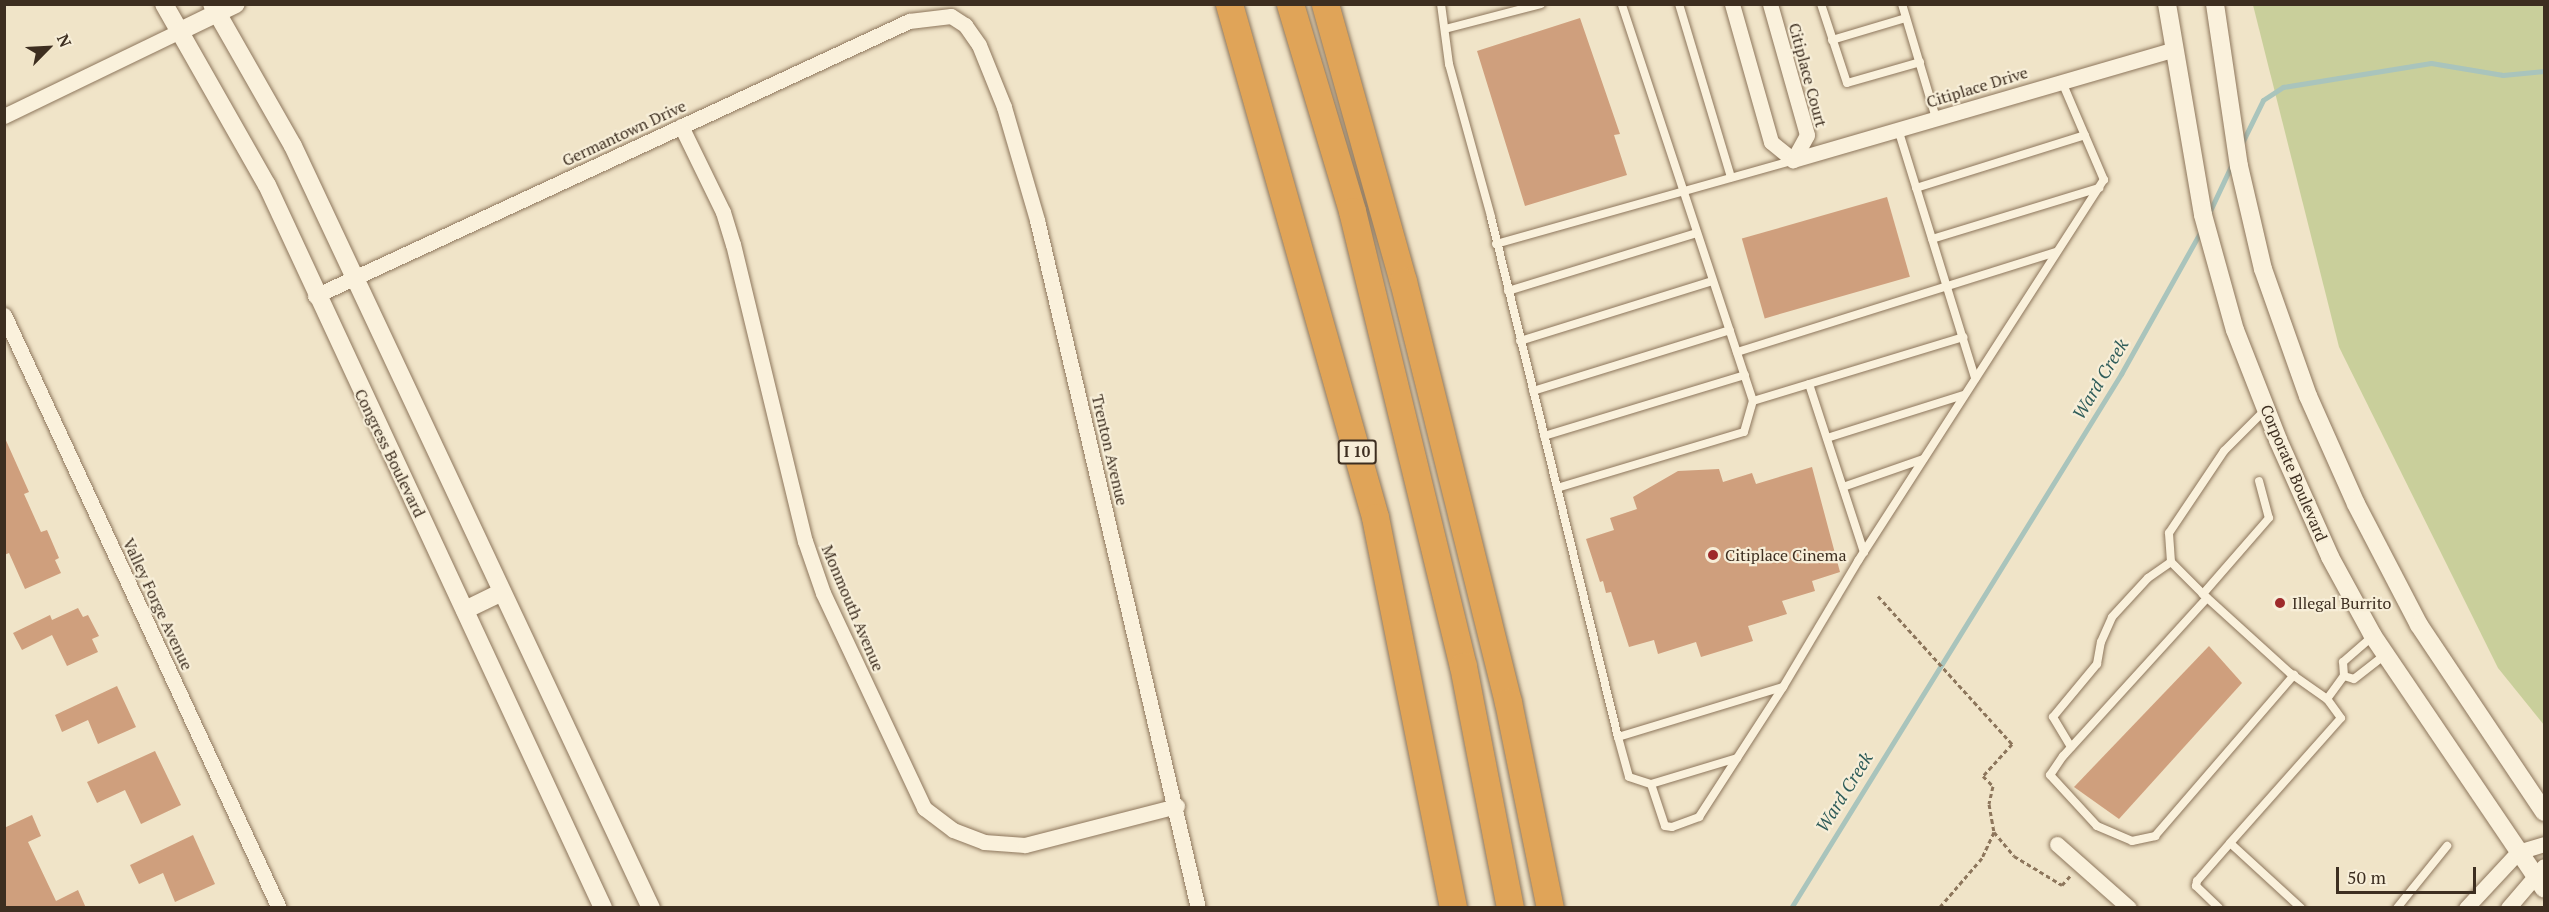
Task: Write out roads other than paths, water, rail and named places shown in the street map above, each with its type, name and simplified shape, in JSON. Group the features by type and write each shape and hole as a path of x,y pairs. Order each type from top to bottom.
{"highway":[{"name":"I 10","path":"1229,4 1375,517 1453,908"},
{"path":"1290,4 1352,211 1463,666 1510,908"},
{"path":"1325,4 1431,395 1508,702 1550,908"}],"street":[{"name":"Congress Boulevard","path":"164,4 258,168 315,296 465,610 603,908"},
{"path":"4,116 178,32 215,9 236,4"},
{"path":"1732,4 1771,142 1793,160"},
{"name":"Citiplace Court","path":"1770,4 1807,135 1793,160"},
{"name":"Corporate Boulevard","path":"2167,4 2172,50 2203,215 2235,330 2266,409 2330,556 2373,636 2518,852 2542,878"},
{"path":"2216,4 2239,166 2263,269 2308,396 2371,534 2419,625 2544,812"},
{"path":"215,9 293,146 651,908"},
{"name":"Germantown Drive","path":"315,296 909,21 951,16"},
{"name":"Trenton Avenue","path":"951,16 965,25 979,45 1004,107 1037,220 1177,806 1198,908"},
{"name":"Citiplace Drive","path":"1793,160 2172,50"},
{"name":"Monmouth Avenue","path":"681,126 723,212 733,244 805,542 823,593 924,808 953,830 984,842 1025,844 1177,806"},
{"name":"Valley Forge Avenue","path":"4,315 279,908"},
{"path":"465,610 502,592"},
{"path":"2057,844 2129,908"},
{"path":"2466,908 2518,852 2544,844"},
{"path":"2508,908 2542,878"}],"lane":[{"path":"1441,4 1449,64 1629,777 1651,784 1737,758"},
{"path":"1446,29 1541,4"},
{"path":"1557,488 1743,432 1753,401 1622,4"},
{"path":"1679,4 1731,177"},
{"path":"1821,4 1847,83 1920,62"},
{"path":"1902,4 1936,118"},
{"path":"1832,40 1906,18"},
{"path":"1651,784 1665,826 1672,827 1699,817 1783,687 1923,459 2104,180 2103,170 2062,81"},
{"path":"1898,129 1975,378"},
{"path":"1916,188 2085,135"},
{"path":"1496,244 1793,160"},
{"path":"1932,239 2099,188"},
{"path":"1508,291 1696,232"},
{"path":"1737,352 2056,252"},
{"path":"1520,341 1713,281"},
{"path":"1533,391 1730,330"},
{"path":"1753,401 1963,337"},
{"path":"1544,436 1745,375"},
{"path":"1809,384 1864,552"},
{"path":"1827,438 1964,395"},
{"path":"2219,908 2196,886 2197,881 2341,718 2326,699 2294,675 2205,596 2171,562 2169,533 2224,451 2266,409"},
{"path":"1843,487 1923,459"},
{"path":"2259,481 2269,518 2205,596 2071,747 2050,775 2097,825 2132,841 2155,836 2294,675"},
{"path":"2071,747 2053,717 2097,664 2100,642 2112,617 2148,578 2171,562"},
{"path":"2326,699 2344,676 2343,662 2373,636"},
{"path":"2344,676 2354,679 2385,654"},
{"path":"1618,737 1783,687"},
{"path":"2230,843 2301,908"},
{"path":"2397,908 2447,846"}],"waterway":[{"name":"Ward Creek","path":"2241,145 2263,100 2283,87 2431,63 2503,75 2544,71"},
{"name":"Ward Creek","path":"2208,215 2232,164"},
{"name":"Ward Creek","path":"1791,908 2121,374 2202,229"}],"place":[{"name":"Citiplace Cinema","path":"1713,555"},
{"name":"Illegal Burrito","path":"2280,603"}]}
